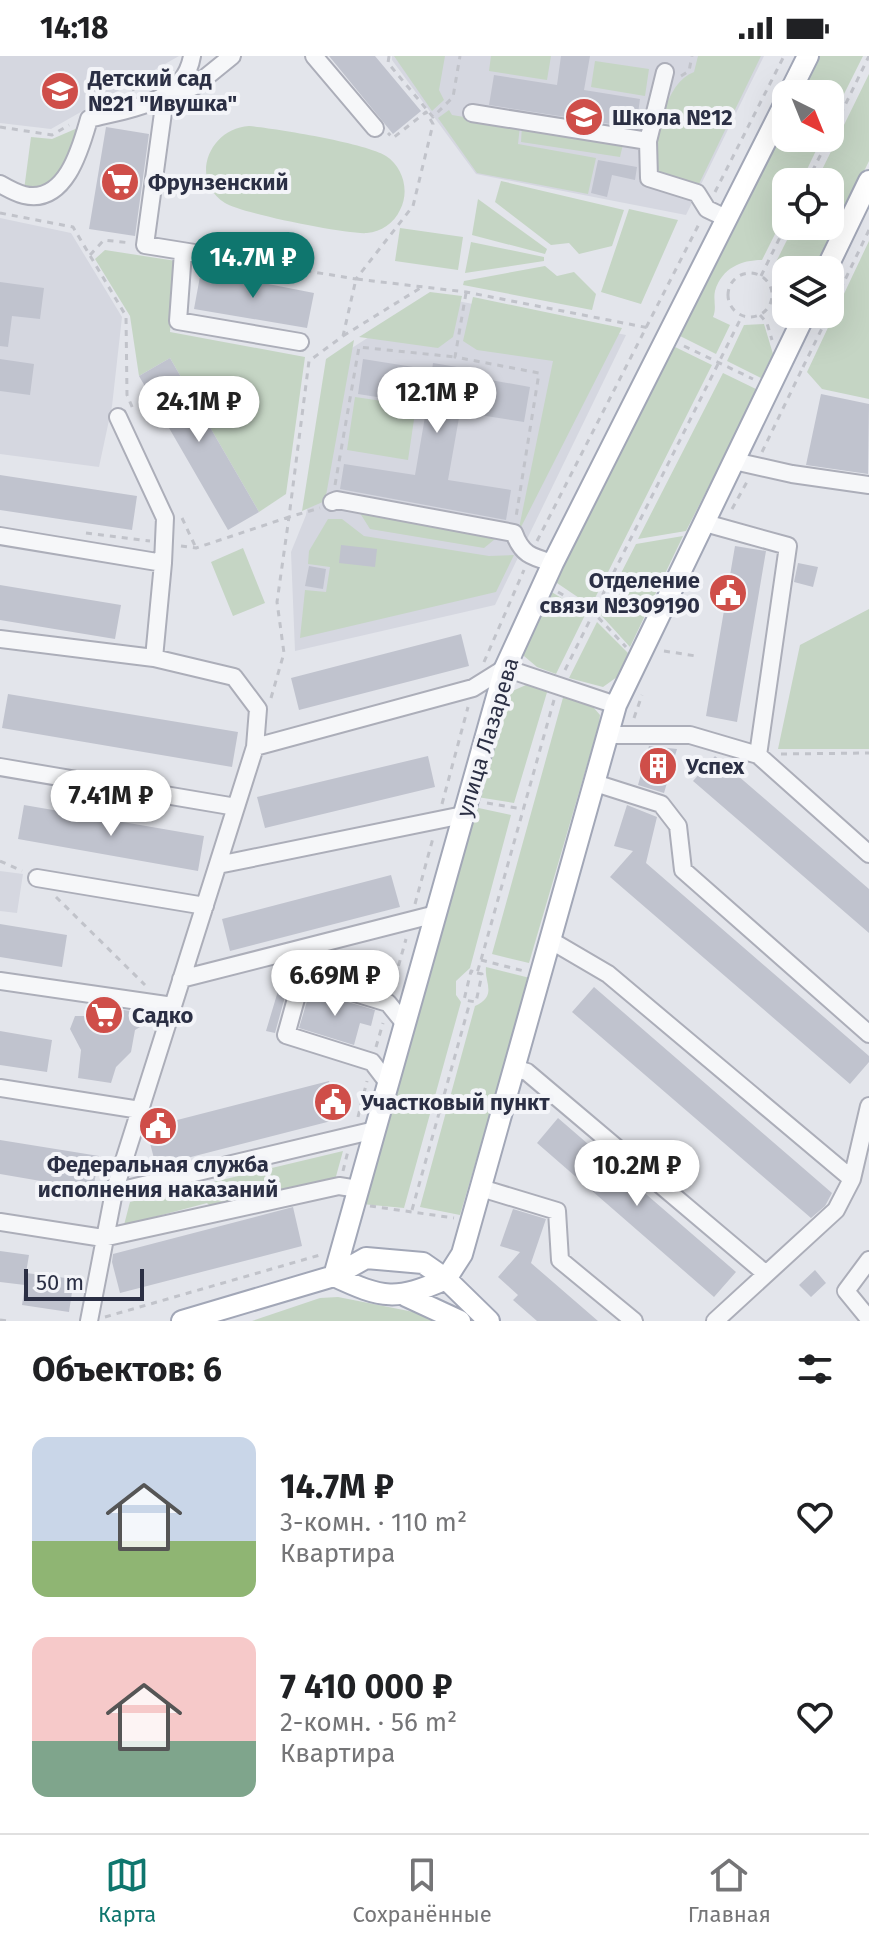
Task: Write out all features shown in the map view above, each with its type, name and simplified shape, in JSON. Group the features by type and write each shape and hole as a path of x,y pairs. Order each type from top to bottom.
{"main road":[{"path":"796,80 808,56"},
{"name":"улица Лазарева","path":"334,1276 349,1187 375,1130 505,668 553,563 772,129"},
{"path":"833,256 869,181"},
{"path":"406,1296 446,1279 462,1254 595,783 617,736 616,705 648,661 713,526 734,461 798,328"},
{"path":"182,1321 334,1276 366,1258 423,1263 446,1279 489,1321"},
{"path":"334,1276 363,1290 406,1296 450,1319"}],"street":[{"path":"192,56 190,66 165,98 145,245 244,261"},
{"path":"0,184 26,196 43,193 73,169 89,119 165,98 195,86 232,56"},
{"path":"314,56 379,127"},
{"path":"665,72 648,141 649,178 697,193 707,209 728,219"},
{"path":"472,113 648,141"},
{"path":"183,252 178,321 300,342"},
{"path":"126,413 165,518 154,658"},
{"path":"734,461 869,485"},
{"path":"332,502 337,500 514,533 520,549 530,557 553,563"},
{"path":"713,526 788,546 758,755"},
{"path":"0,536 163,563"},
{"path":"0,639 154,658 234,677 258,709 255,747 114,1192 103,1238 91,1321"},
{"path":"255,747 473,688 505,668 616,705"},
{"path":"617,736 690,735 758,755 869,854"},
{"path":"0,767 236,807"},
{"path":"595,783 661,804 678,826 683,870 869,1034"},
{"path":"218,865 463,815"},
{"path":"37,878 205,906"},
{"path":"181,979 436,914"},
{"path":"550,940 608,974 852,1179"},
{"path":"388,1083 372,1062 286,1035 302,977 388,1003 405,1024"},
{"path":"0,981 173,1006"},
{"path":"514,1068 527,1072 766,1274"},
{"path":"0,1088 140,1110"},
{"path":"715,1321 836,1210 852,1179 869,1106"},
{"path":"114,1192 375,1130"},
{"path":"0,1222 103,1238 349,1187"},
{"path":"481,1188 557,1211 560,1260 634,1321"},
{"path":"869,1260 846,1291 869,1319"}],"path":[{"path":"343,336 356,279 413,206 433,124 388,63 389,56"},
{"path":"426,112 433,117 453,97 460,56"},
{"path":"844,107 869,56"},
{"path":"379,127 393,138 426,112"},
{"path":"0,213 73,227 126,316 126,413"},
{"path":"844,282 869,230"},
{"path":"90,255 104,240 145,245"},
{"path":"761,276 779,240"},
{"path":"244,261 466,292 648,328 760,383"},
{"path":"744,273 761,276 772,290 772,302 760,315 742,316 729,303 730,285 744,273"},
{"path":"75,531 196,548 289,517 309,361 343,336 423,287"},
{"path":"466,292 455,357 539,373 514,533"},
{"path":"477,973 558,684 742,316"},
{"path":"349,1187 352,1136 473,688 530,557 648,328"},
{"path":"713,526 756,465 803,367"},
{"path":"177,506 196,548"},
{"path":"522,575 544,583 594,613 648,661 664,651 670,637"},
{"path":"664,651 696,656"},
{"path":"617,736 646,685"},
{"path":"758,755 869,753"},
{"path":"0,861 37,878 151,991"},
{"path":"481,960 540,975"},
{"path":"471,971 477,973 482,974 476,1002 464,1000 471,971"},
{"path":"470,1001 412,1210 471,1221"},
{"path":"91,1321 320,1255 324,1242"},
{"path":"0,1320 7,1321"}],"shaded area":[{"name":"Детский сад №21 \"Ивушка\"","path":"0,56 179,56 51,129 0,123"},
{"name":"Школа №12","path":"392,56 764,56 686,215 476,174"},
{"path":"0,218 71,233 122,317 112,406 99,467 0,454"},
{"path":"433,296 626,335 495,605 295,651 291,552 306,515 330,362"},
{"path":"0,871 23,874 17,913 0,911"}],"green space":[{"path":"394,56 445,56 439,90 444,100 432,111"},
{"path":"491,56 551,56 547,80 489,71"},
{"path":"698,56 761,56 698,186 655,174 662,116 675,88 683,78 694,72"},
{"path":"817,56 863,56 844,94 844,80 805,80"},
{"path":"595,61 649,69 645,96 591,87"},
{"path":"869,74 869,161 844,212 844,168 823,168 831,152 844,152 844,125"},
{"path":"449,110 452,115 520,126 518,144 596,158 588,194 477,173 438,118"},
{"path":"522,125 624,140 620,157 521,142"},
{"path":"249,126 341,142 386,156 397,166 403,180 403,203 397,215 382,229 356,233 272,217 225,203 214,193 208,181 208,156 224,136 235,129"},
{"path":"80,127 68,160 56,178 37,189 24,190 31,137 52,139"},
{"path":"772,147 772,152 815,152 808,168 772,168 772,240 762,260 733,267 718,283 713,317 730,325 716,354 678,335"},
{"path":"501,181 624,210 612,246 579,254 569,243 551,245 495,202"},
{"path":"478,199 547,249 545,254 472,235"},
{"path":"629,209 678,220 641,304 601,292"},
{"path":"400,228 463,237 458,270 395,261"},
{"path":"787,240 831,240 823,256 779,256"},
{"path":"869,241 869,399 822,389 807,372 828,328 844,328 844,294"},
{"path":"471,242 544,257 544,261 465,273"},
{"path":"105,250 176,261 170,332 305,357 286,494 259,512 170,358 139,376 130,316 95,259"},
{"path":"545,266 557,276 574,272 596,294 592,310 463,285 464,281"},
{"path":"430,292 462,296 453,337 438,348 359,337"},
{"path":"473,297 622,328 518,533 553,361 477,350 463,341"},
{"path":"764,324 773,354 761,378 727,361 744,325"},
{"path":"354,340 325,501 302,511 326,359"},
{"path":"673,346 712,365 591,606 554,581"},
{"path":"723,373 758,390 686,531 638,539"},
{"path":"355,397 416,406 408,460 347,450"},
{"path":"358,510 500,535 484,548 370,529"},
{"path":"328,519 342,519 364,536 489,556 514,555 496,592 300,638 305,590 326,592 330,567 308,564 309,551"},
{"path":"683,536 630,647 600,614 636,544"},
{"path":"243,548 265,603 233,616 211,562"},
{"path":"550,591 586,613 556,674 537,667 524,656 524,648"},
{"path":"869,609 869,749 778,749 800,645"},
{"path":"597,622 628,653 617,677 603,687 569,678"},
{"path":"526,685 548,689 514,803 477,797 501,705 510,692"},
{"path":"564,694 588,701 600,715 599,724 529,963 492,954"},
{"path":"474,807 511,815 470,968 456,981 456,995 461,1002 404,1208 362,1204"},
{"path":"486,967 530,978 460,1215 420,1207 475,1006 488,993"},
{"path":"343,1151 335,1180 215,1211 207,1203 124,1225 130,1202"},
{"path":"338,1297 434,1316 433,1321 252,1321 320,1298"}],"building":[{"path":"329,56 375,56 421,111 393,134"},
{"path":"561,56 590,56 584,90 640,99 636,128 489,105 494,75 557,85"},
{"name":"Фрунзенский","path":"106,127 149,134 135,236 89,229"},
{"path":"598,160 637,167 635,180 612,175 607,197 591,193"},
{"path":"201,271 314,293 307,328 194,309"},
{"path":"0,282 44,288 40,319 12,316 8,347 0,346"},
{"path":"170,358 259,512 228,530 139,376"},
{"path":"0,359 34,364 30,395 0,391"},
{"path":"363,359 432,370 433,363 463,368 462,375 530,387 524,422 460,412 448,480 511,490 506,520 340,489 344,464 415,475 427,405 358,394"},
{"path":"821,394 869,404 868,474 806,465"},
{"path":"0,475 137,496 132,530 0,510"},
{"path":"341,545 377,549 375,567 339,563"},
{"path":"735,546 766,551 737,722 706,716"},
{"path":"798,563 818,567 813,587 794,582"},
{"path":"309,566 326,569 323,589 305,586"},
{"path":"0,585 121,605 115,639 0,620"},
{"path":"461,634 469,666 299,710 291,678"},
{"path":"8,694 238,732 232,767 2,728"},
{"name":"Успех","path":"649,746 677,749 664,793 638,785"},
{"path":"428,756 435,787 265,828 257,797"},
{"path":"715,756 869,889 869,933 693,781"},
{"path":"24,805 204,836 198,871 18,839"},
{"path":"627,805 657,817 646,863 869,1056 869,1062 850,1084 610,877 633,851 614,846"},
{"path":"391,875 400,907 230,951 222,919"},
{"path":"0,924 67,935 62,967 0,957"},
{"path":"594,987 832,1193 825,1206 811,1218 572,1012"},
{"path":"278,991 286,993 275,1033 266,1031"},
{"path":"310,991 375,1010 371,1026 360,1023 354,1045 299,1028"},
{"path":"108,1008 147,1013 147,1023 135,1030 131,1052 116,1067 111,1083 78,1078 81,1050 70,1029 75,1016 84,1016 92,1009 100,1018"},
{"path":"0,1031 52,1040 47,1072 0,1065"},
{"path":"329,1081 339,1119 156,1166 146,1128"},
{"path":"558,1118 736,1272 714,1297 537,1143"},
{"path":"0,1140 99,1156 93,1190 0,1174"},
{"path":"293,1207 302,1246 120,1293 113,1254"},
{"path":"513,1209 546,1219 531,1263 598,1321 537,1321 513,1300 518,1295 498,1277 520,1252 500,1246"},
{"path":"0,1251 29,1255 26,1273 74,1279 69,1312 22,1305 25,1285 0,1282"},
{"path":"815,1270 826,1283 811,1297 799,1285"}],"place":[{"name":"Детский сад №21 \"Ивушка\"","path":"60,91"},
{"name":"Школа №12","path":"584,117"},
{"name":"Фрунзенский","path":"120,182"},
{"name":"Отделение связи №309190","path":"728,593"},
{"name":"Успех","path":"658,766"},
{"name":"Садко","path":"104,1015"},
{"name":"Участковый пункт","path":"333,1102"},
{"name":"Федеральная служба исполнения наказаний","path":"158,1126"}]}
